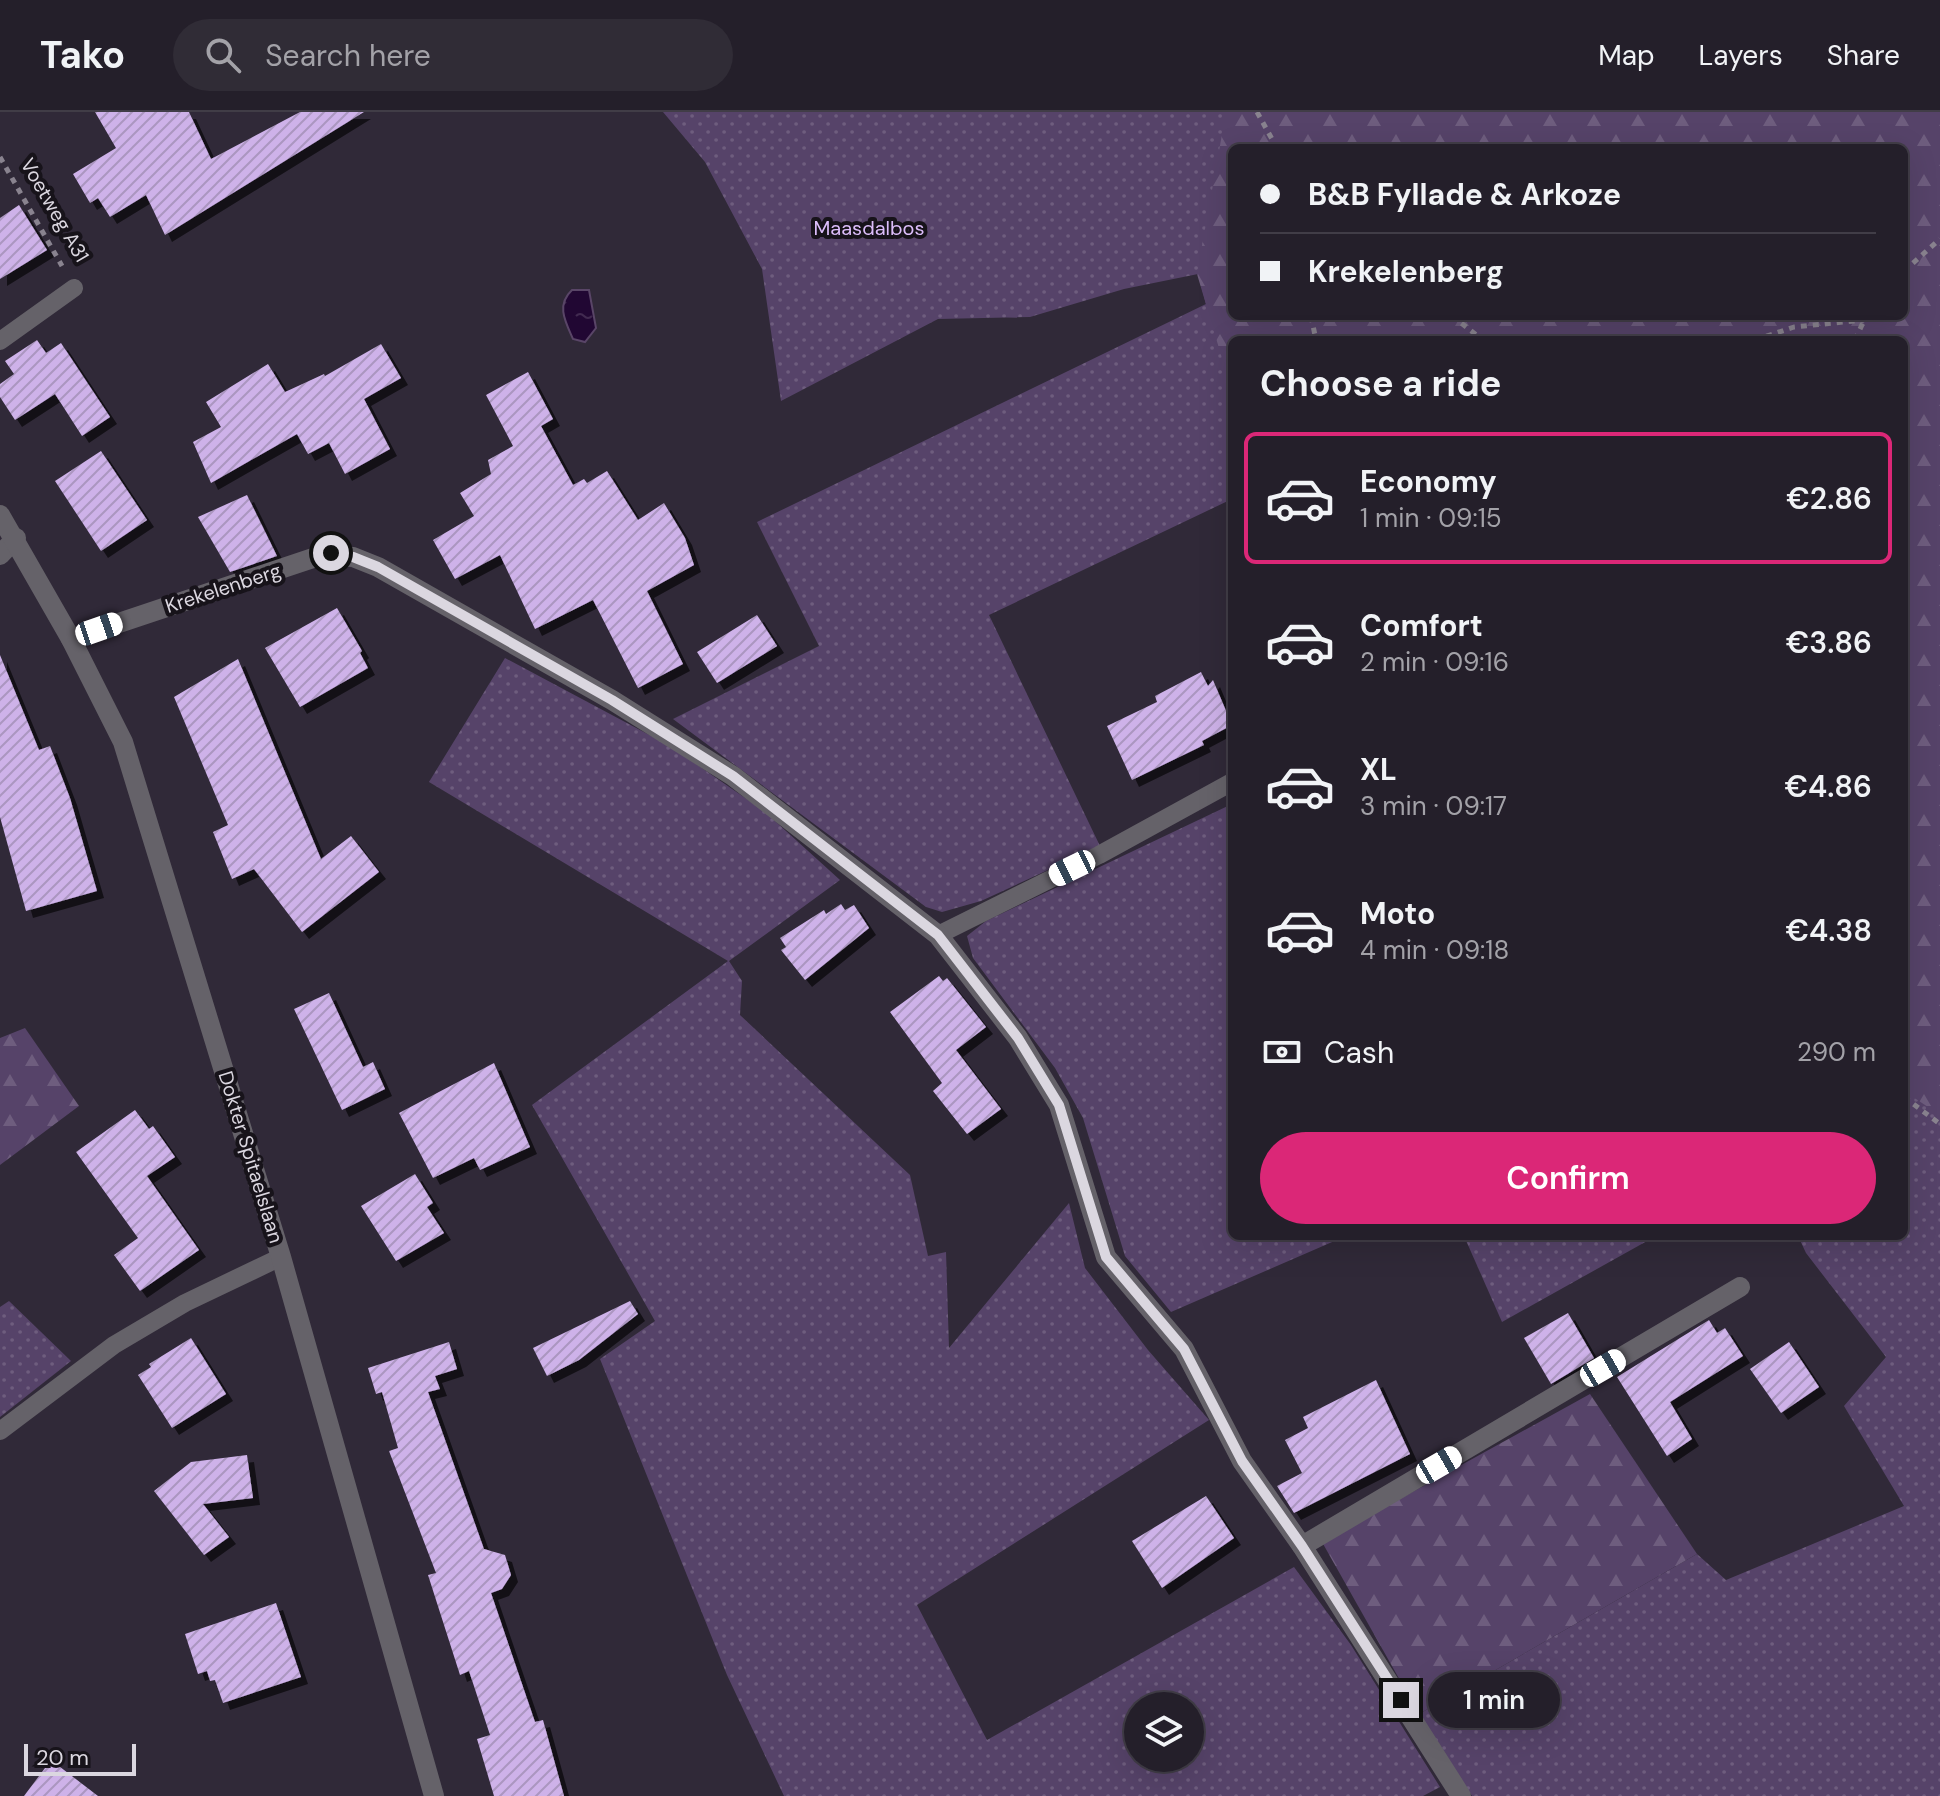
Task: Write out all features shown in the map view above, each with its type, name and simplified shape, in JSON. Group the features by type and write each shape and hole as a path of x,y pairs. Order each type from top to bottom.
{"street":[{"name":"Dokter Spitaelslaan","path":"0,515 16,538 71,639 123,742 281,1257 434,1796"},
{"path":"0,555 16,538"},
{"name":"Krekelenberg","path":"71,639 322,555 353,557 378,567 612,700 733,776 938,935 1018,1038 1059,1105 1106,1257 1184,1349 1242,1461 1302,1546 1461,1796"},
{"path":"1302,1546 1740,1287"}],"lane":[{"name":"Voetweg A31","path":"0,341 74,288"},
{"path":"938,935 1099,855 1228,784"},
{"path":"0,1431 114,1345 185,1303 281,1257"}],"path":[{"path":"1257,112 1275,144"},
{"name":"Voetweg A31","path":"0,157 74,288"},
{"path":"1908,267 1940,239"},
{"path":"1457,320 1478,336"},
{"path":"1767,336 1794,327 1849,320"},
{"path":"1908,1100 1940,1124"}],"green space":[{"name":"Maasdalbos","path":"663,112 1940,112 1940,1796 1472,1796 1419,1714 1697,1554 1726,1580 1904,1506 1844,1406 1886,1357 1806,1253 1800,1240 1908,1240 1908,336 1228,336 1228,501 989,615 1100,846 981,901 942,912 926,907 673,719 819,646 757,522 1206,304 1198,274 1124,289 1030,317 938,319 781,401 762,269 705,162"},
{"path":"1226,112 1940,112 1940,1115 1908,1094 1908,336 1228,336 1228,379 1197,274"},
{"path":"505,658 670,746 764,811 840,880 729,961 742,981 740,1015 910,1175 928,1256 946,1252 949,1348 1069,1203 1085,1268 1148,1350 1209,1420 917,1605 987,1740 1294,1567 1351,1645 1440,1787 1423,1796 784,1796 727,1675 600,1359 655,1321 532,1105 728,961 429,782"},
{"path":"1228,806 1228,1240 1337,1240 1171,1312 1125,1256 1083,1118 1055,1068 973,958 967,936 986,921"},
{"path":"25,1028 79,1106 0,1165 0,1038"},
{"path":"1466,1240 1649,1240 1502,1322"},
{"path":"9,1301 71,1361 0,1417 0,1307"},
{"path":"1590,1394 1697,1554 1419,1714 1322,1542"}],"water":[{"path":"572,290 589,290 596,328 585,342 573,339 565,320 564,301"}],"building":[{"path":"95,112 189,112 211,159 300,112 364,112 165,235 146,195 110,217 98,198 90,203 73,174 116,148"},
{"path":"19,205 47,250 0,279 0,218"},
{"path":"37,340 46,353 61,343 110,417 82,436 55,394 15,420 0,397 0,384 14,374 5,361"},
{"path":"381,344 401,378 364,399 390,449 345,474 329,443 308,454 297,434 211,483 193,442 221,427 206,402 268,364 285,392 325,376"},
{"path":"528,372 553,419 541,426 573,485 584,479 587,483 607,471 638,520 664,503 685,538 694,565 647,591 683,664 638,688 593,600 535,629 500,555 455,579 433,540 474,516 460,493 491,474 488,460 513,446 486,395"},
{"path":"101,451 147,520 101,551 55,481"},
{"path":"247,495 277,556 230,572 198,517"},
{"path":"337,608 362,651 360,653 368,668 300,707 265,648"},
{"path":"757,615 777,646 717,683 697,652"},
{"path":"0,655 39,750 50,746 70,798 97,891 26,911 0,817"},
{"path":"238,659 321,859 351,836 379,872 302,932 254,869 232,879 213,832 228,825 174,697"},
{"path":"1201,672 1208,686 1213,680 1228,716 1228,727 1202,741 1204,745 1132,780 1107,726 1157,702 1155,696"},
{"path":"841,904 845,910 854,905 869,928 805,980 781,950 786,947 780,938 824,910 826,914"},
{"path":"939,976 943,981 947,978 986,1027 956,1050 1001,1109 967,1134 933,1091 942,1083 890,1012"},
{"path":"329,993 363,1067 373,1062 385,1089 342,1110 294,1009"},
{"path":"494,1063 530,1147 480,1170 474,1158 433,1178 399,1113"},
{"path":"135,1110 149,1129 153,1126 175,1157 147,1176 199,1250 140,1291 114,1255 138,1238 76,1152"},
{"path":"415,1174 433,1203 427,1207 444,1233 396,1261 361,1206"},
{"path":"630,1301 638,1314 579,1360 547,1376 533,1348"},
{"path":"1568,1313 1594,1358 1551,1384 1524,1338"},
{"path":"1709,1320 1717,1333 1725,1328 1743,1356 1670,1402 1692,1439 1667,1456 1617,1377"},
{"path":"191,1338 226,1394 172,1428 138,1375 151,1367 149,1364"},
{"path":"449,1342 457,1369 435,1376 440,1389 428,1392 484,1549 505,1555 511,1575 502,1589 491,1593 535,1722 543,1720 564,1796 494,1796 477,1739 490,1735 469,1671 460,1675 428,1575 436,1573 389,1451 398,1448 382,1392 376,1394 368,1368"},
{"path":"1789,1342 1819,1387 1781,1413 1750,1369"},
{"path":"1376,1380 1410,1454 1294,1513 1277,1486 1302,1473 1285,1440 1308,1428 1303,1417"},
{"path":"247,1455 253,1498 203,1504 229,1537 204,1555 154,1491 191,1462"},
{"path":"1206,1496 1234,1538 1162,1588 1132,1541"},
{"path":"276,1603 301,1677 223,1703 215,1680 210,1681 207,1671 198,1674 185,1634"},
{"path":"51,1760 98,1796 24,1796"}],"route":[{"path":"331,553 353,557 378,567 612,700 733,776 938,935 1018,1038 1059,1105 1106,1257 1184,1349 1242,1461 1302,1546 1401,1700"}]}
